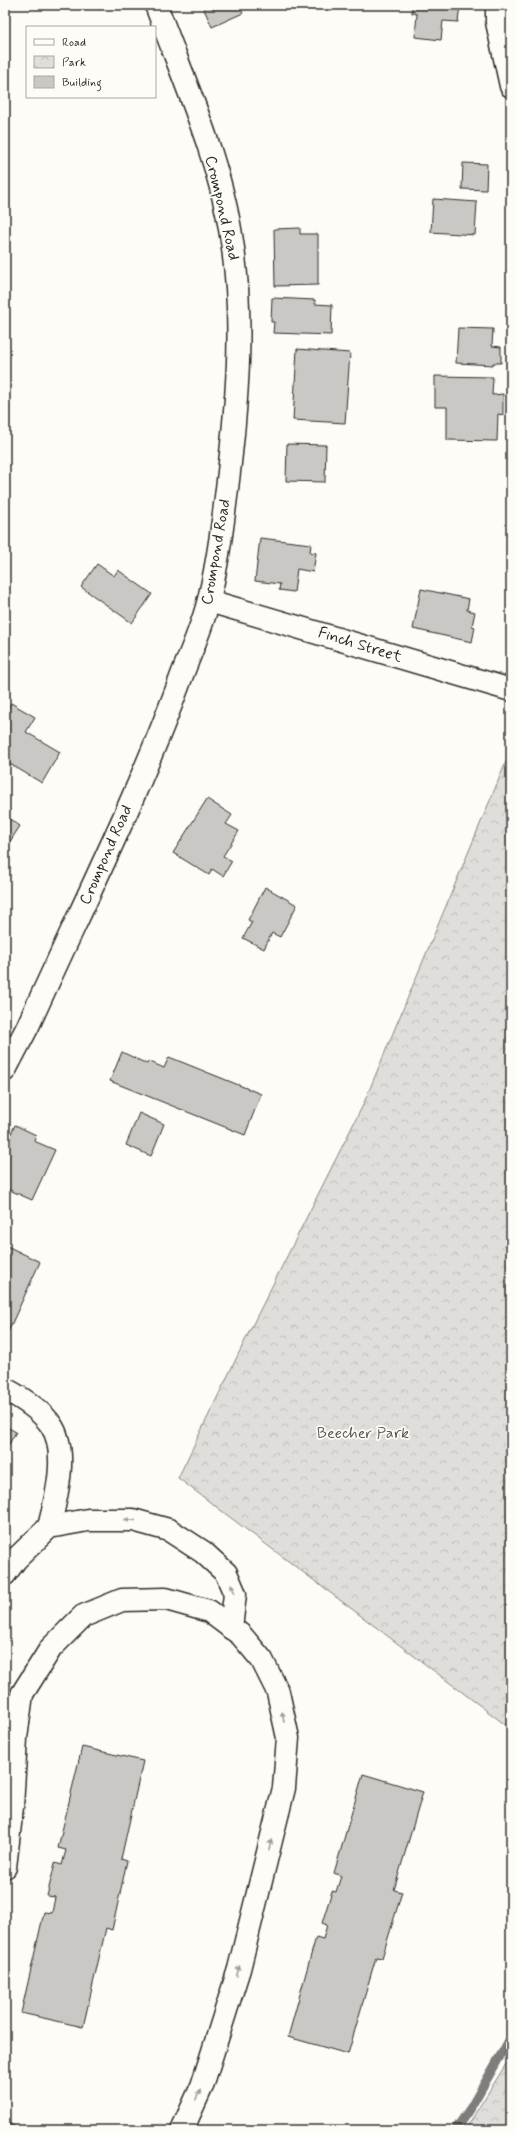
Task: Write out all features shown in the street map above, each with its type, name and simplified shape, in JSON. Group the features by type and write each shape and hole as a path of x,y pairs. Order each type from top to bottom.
{"main road":[{"name":"Crompond Road","path":"5,1070 28,1026 160,735 209,601 225,512 239,357 240,296 231,233 216,170 156,5"},
{"path":"497,5 497,22 511,86"},
{"name":"Finch Street","path":"209,601 511,690"},
{"path":"5,1389 23,1398 51,1425 58,1443 61,1480 49,1527 16,1559 5,1574"},
{"path":"49,1527 88,1520 133,1520 169,1530 203,1552 226,1573 235,1594 231,1628"},
{"path":"5,1868 9,1784 22,1694 51,1648 83,1616 122,1600 166,1599 209,1611 241,1635 262,1660 278,1692 288,1738 284,1788 239,1969 202,2086 182,2130"}],"green space":[{"name":"Beecher Park","path":"511,750 511,1729 178,1478 252,1326 363,1105"},
{"path":"511,2056 511,2130 465,2130"}],"building":[{"path":"202,5 239,5 243,13 212,27"},
{"path":"412,5 460,5 458,22 443,21 441,40 415,37 417,14 412,13"},
{"path":"463,163 487,164 486,190 462,189"},
{"path":"433,199 477,202 475,235 431,232"},
{"path":"300,228 300,234 318,234 318,285 275,286 274,229"},
{"path":"272,298 315,300 315,304 332,305 331,335 273,333 274,322 271,322"},
{"path":"458,328 493,329 492,346 501,347 501,363 493,363 493,365 456,363"},
{"path":"297,349 350,353 345,423 293,420"},
{"path":"435,376 493,377 492,395 503,394 503,415 498,414 497,441 447,440 447,407 435,407"},
{"path":"287,444 326,445 325,482 286,481"},
{"path":"260,538 311,544 310,552 316,553 313,572 297,569 294,592 279,590 280,584 255,581"},
{"path":"97,564 114,576 118,570 152,594 132,623 81,587"},
{"path":"421,589 469,599 467,610 475,612 472,626 475,627 472,642 413,629"},
{"path":"11,703 35,717 26,732 60,752 42,783 5,761 5,713"},
{"path":"207,799 232,815 226,824 239,831 223,856 232,861 223,876 212,869 209,875 173,853"},
{"path":"5,816 20,826 5,849"},
{"path":"265,887 297,905 280,937 272,933 264,949 243,938 252,922 248,920"},
{"path":"122,1052 147,1064 148,1061 164,1068 169,1057 261,1094 245,1135 110,1081"},
{"path":"139,1113 164,1124 151,1156 126,1145"},
{"path":"15,1125 36,1135 34,1141 55,1150 32,1200 5,1188 5,1146"},
{"path":"5,1245 40,1262 7,1334 5,1333"},
{"path":"5,1426 16,1432 5,1451"},
{"path":"82,1747 143,1761 121,1859 127,1861 112,1930 106,1928 83,2027 21,2013 44,1912 52,1913 55,1897 47,1896 55,1863 62,1865 66,1850 58,1848"},
{"path":"363,1774 423,1792 394,1890 402,1892 382,1958 376,1957 348,2054 288,2037 316,1937 323,1939 327,1925 322,1923 332,1891 336,1892 341,1876 334,1873"},
{"path":"5,2121 21,2130 5,2130"}],"waterway":[{"path":"455,2130 471,2107 511,2037"}]}
